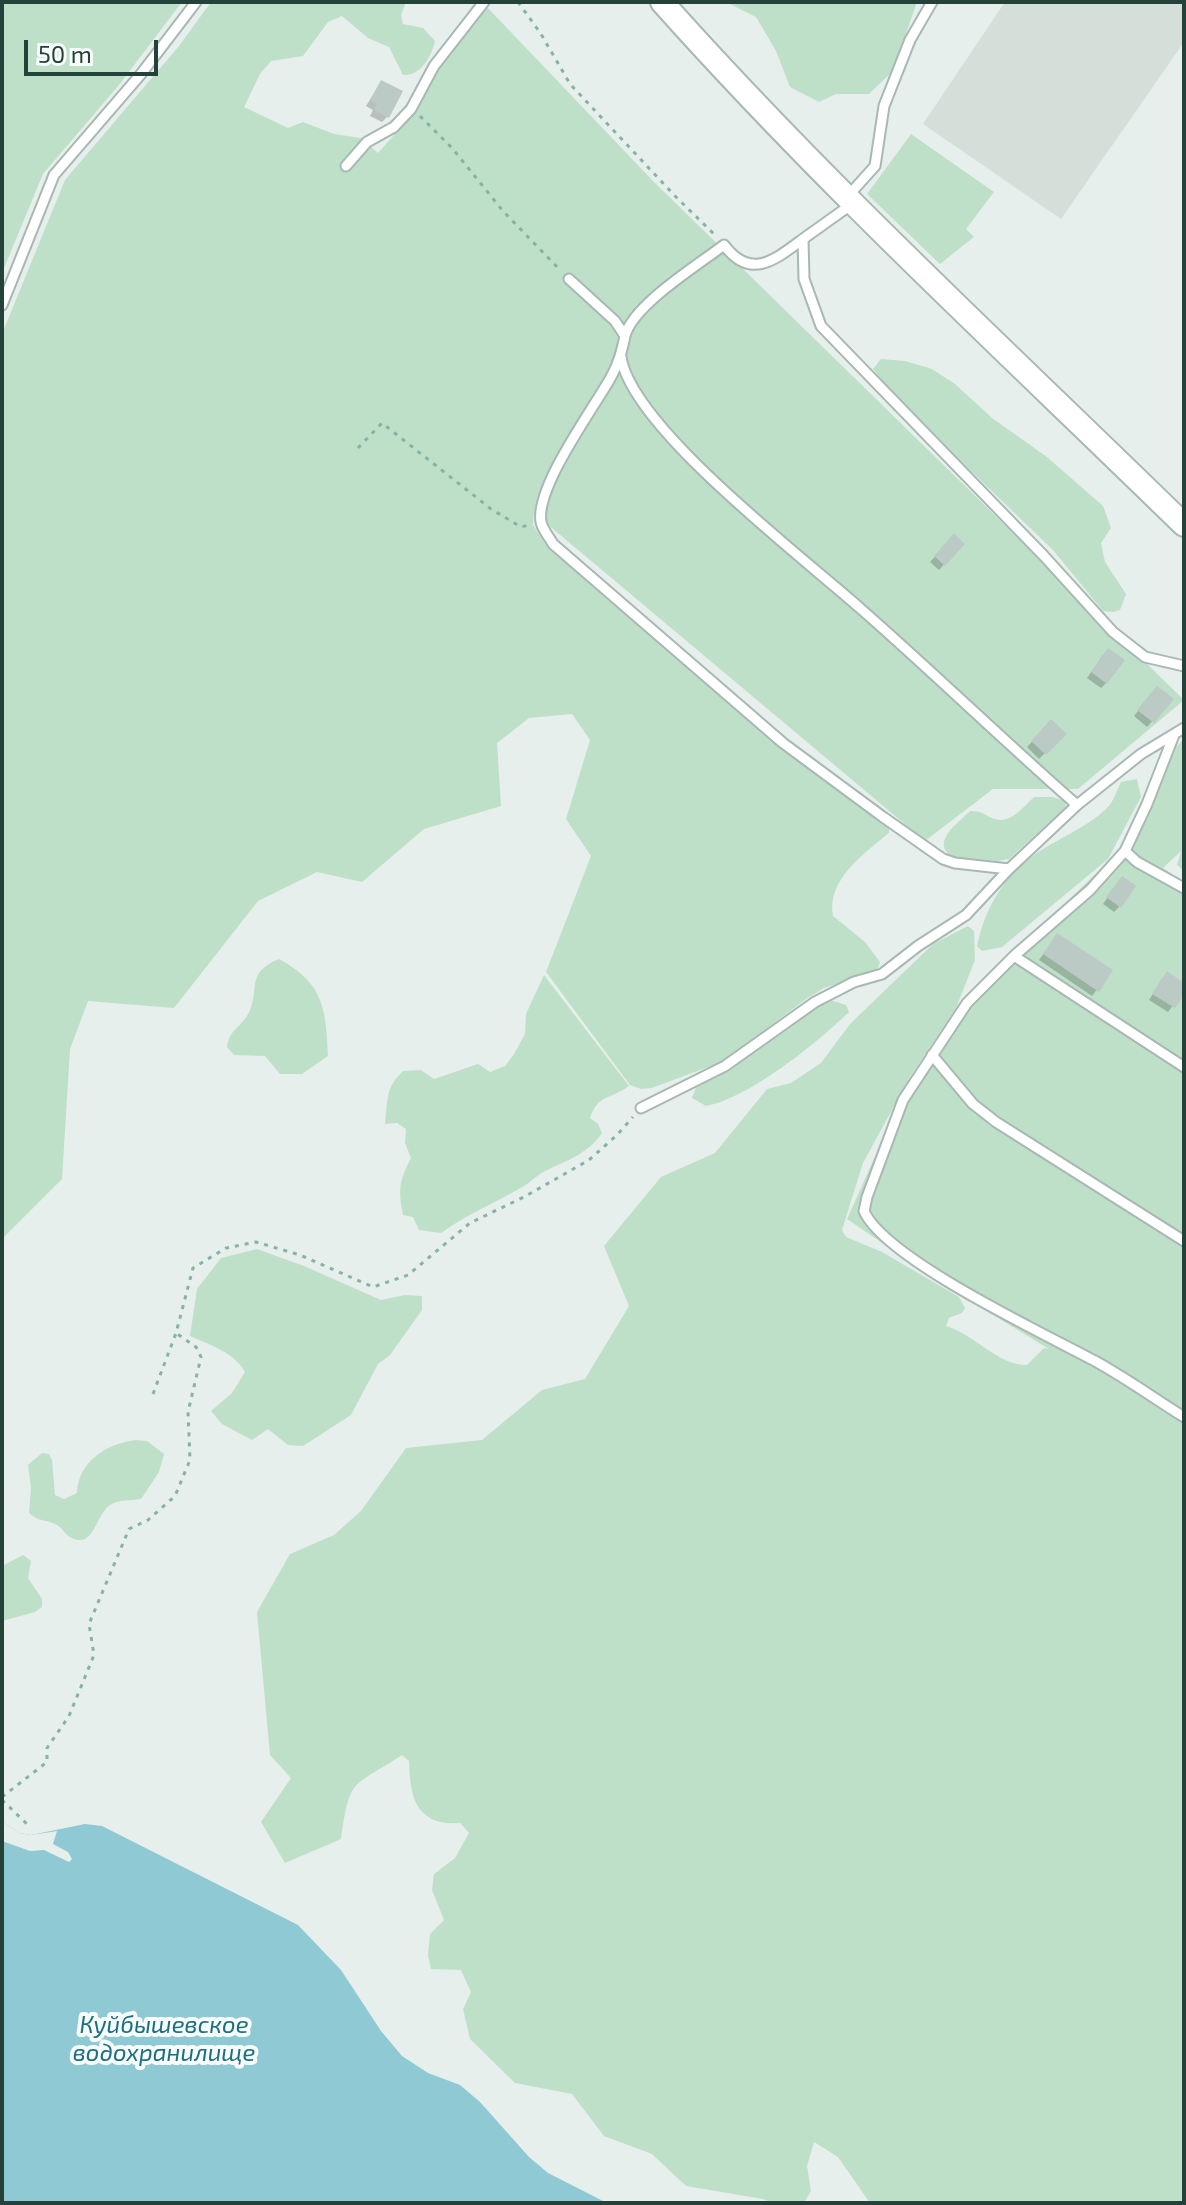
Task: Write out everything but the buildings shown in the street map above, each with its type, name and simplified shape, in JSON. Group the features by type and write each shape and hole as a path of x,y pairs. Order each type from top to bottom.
{"street":[{"path":"662,2 744,95 849,201 1184,525"}],"lane":[{"path":"2,305 54,175 141,74 196,2"},
{"path":"346,166 367,142 394,127 411,109 434,66 484,2"},
{"path":"932,2 910,40 884,106 875,166 849,201 803,239 766,263 749,264 734,258 724,245 680,275 639,311 628,325 621,357 558,463 541,522 553,544 783,743 943,859 1009,869"},
{"path":"803,239 804,279 821,326 1044,556 1113,632 1145,657 1184,666"},
{"path":"569,279 615,321 625,336"},
{"path":"621,357 627,381 648,411 704,472 1077,805"},
{"path":"641,1108 725,1066 815,1002 854,982 882,974 966,915 1009,869 1077,805 1141,754 1184,728"},
{"path":"1174,735 1125,851 1090,890 1014,956 967,1003 932,1055 903,1100 864,1211 878,1231 916,1262 1097,1363 1184,1417"},
{"path":"1125,851 1137,862 1184,888"},
{"path":"1014,956 1184,1067"},
{"path":"932,1055 973,1104 996,1122 1184,1241"}],"path":[{"path":"518,2 570,84 724,245"},
{"path":"411,109 452,148 503,211 569,279"},
{"path":"358,448 382,423 491,509 521,527 541,522"},
{"path":"153,1394 176,1333 193,1268 226,1248 256,1242 300,1255 373,1287 408,1275 470,1223 589,1160 641,1108"},
{"path":"28,1825 2,1799 47,1762 47,1748 73,1708 94,1655 89,1624 129,1529 148,1520 175,1496 190,1460 188,1412 201,1357 196,1347 176,1333"}],"shaded area":[{"path":"1005,2 1184,2 1184,42 1061,219 923,124"}],"green space":[{"path":"2,2 182,2 119,85 43,174 2,273"},
{"path":"211,2 406,2 401,15 403,24 423,28 435,41 420,69 403,75 389,47 368,38 342,16 328,22 303,56 271,61 260,74 244,107 288,128 303,122 334,134 361,138 378,153 410,117 437,68 486,6 654,182 1184,700 1078,789 993,789 925,841 534,513 533,525 550,550 809,766 889,824 889,833 858,859 841,880 832,903 833,916 865,942 880,962 878,968 824,988 724,1061 652,1088 641,1089 630,1085 546,972 591,856 566,819 590,740 572,714 529,718 497,743 501,806 424,829 362,882 317,872 258,901 174,1008 88,1001 70,1049 62,1179 2,1239 2,334 65,180 179,46"},
{"path":"726,2 917,2 893,71 869,94 836,94 819,102 790,87 776,51 756,17"},
{"path":"911,134 994,192 966,229 974,237 940,264 867,194"},
{"path":"881,359 905,361 932,369 955,384 992,418 1047,457 1103,506 1111,528 1101,543 1105,562 1126,594 1120,610 1103,611 1053,550 898,401 873,369"},
{"path":"1184,739 1184,871 1177,865 1181,851 1163,868 1184,882 1184,2203 870,2203 838,2157 814,2142 807,2166 811,2191 804,2203 772,2203 686,2186 652,2154 604,2136 572,2094 515,2083 470,2039 463,2009 471,1992 461,1970 431,1969 428,1955 430,1934 444,1920 432,1890 434,1874 455,1858 469,1833 460,1823 434,1820 418,1807 411,1787 409,1761 402,1755 356,1786 347,1804 341,1839 285,1863 261,1822 291,1778 270,1755 257,1612 290,1554 334,1535 361,1511 406,1448 482,1440 542,1390 585,1379 629,1306 604,1246 661,1177 715,1153 767,1089 791,1083 821,1063 850,1024 933,944 968,926 974,931 975,960 956,1008 910,1077 863,1163 842,1230 846,1237 882,1252 959,1297 965,1308 962,1313 949,1318 946,1326 996,1355 1016,1364 1027,1365 1044,1348 1049,1349 944,1285 847,1219 899,1103 960,1005 1116,854 1135,840 1172,751"},
{"path":"1137,779 1141,797 1108,859 1002,947 982,951 977,946 985,919 1015,871 1037,853 1098,816 1111,803 1121,782"},
{"path":"1034,797 1065,801 1066,807 1009,859 952,857 946,851 944,845 948,833 970,811 1006,819"},
{"path":"279,959 294,968 314,988 326,1025 328,1056 302,1074 280,1074 265,1056 234,1055 227,1047 232,1033 251,1007 257,977"},
{"path":"544,975 629,1086 605,1098 593,1110 590,1118 598,1124 602,1133 583,1152 441,1233 419,1230 413,1217 403,1215 401,1206 401,1186 411,1158 405,1143 406,1129 397,1123 385,1124 388,1095 393,1083 403,1071 421,1070 434,1079 478,1064 490,1072 505,1066 525,1034 526,1014"},
{"path":"827,999 846,1005 849,1012 782,1068 723,1101 706,1106 692,1098 697,1085"},
{"path":"257,1249 381,1300 405,1295 422,1296 422,1310 390,1355 378,1364 351,1415 303,1446 288,1445 268,1429 252,1440 222,1424 211,1411 232,1393 245,1372 228,1354 190,1336 197,1289 221,1258"},
{"path":"135,1440 147,1441 164,1454 159,1472 141,1499 121,1501 105,1509 85,1539 72,1538 57,1525 29,1513 31,1488 28,1465 42,1453 49,1454 52,1460 55,1495 64,1499 77,1493 82,1472 96,1456 104,1450"},
{"path":"23,1555 31,1561 28,1578 42,1599 42,1607 35,1612 2,1621 2,1566"}],"water":[{"name":"Куйбышевское водохранилище","path":"2,1821 19,1833 31,1835 85,1824 102,1826 298,1925 341,1970 381,2031 402,2056 428,2073 460,2085 548,2173 607,2203 2,2203"}],"pier":[{"path":"2,1821 19,1833 31,1835 57,1831 53,1844 68,1852 72,1859 69,1862 44,1850 30,1851 2,1841"}]}
